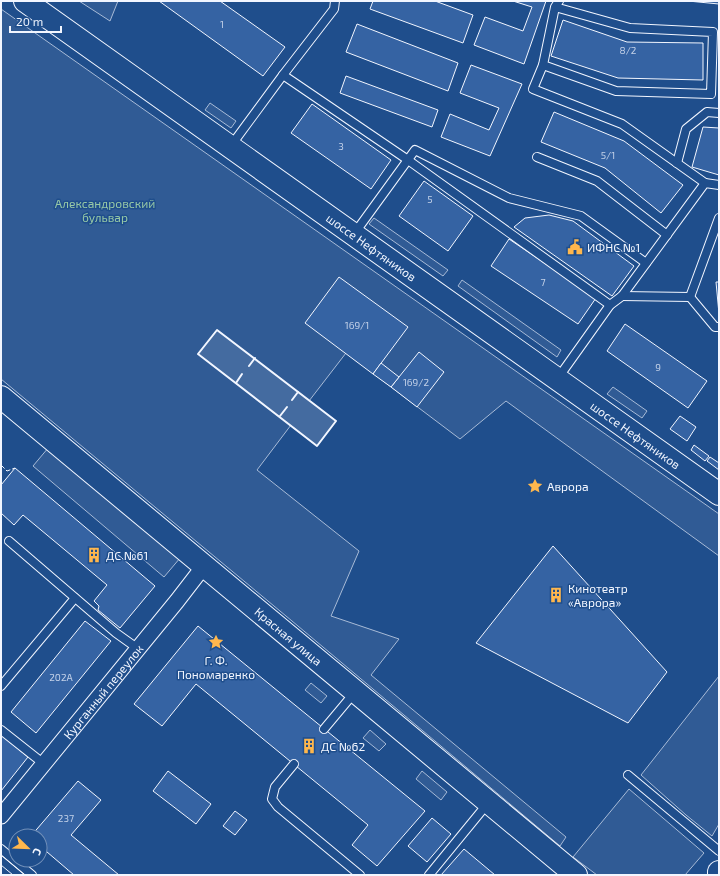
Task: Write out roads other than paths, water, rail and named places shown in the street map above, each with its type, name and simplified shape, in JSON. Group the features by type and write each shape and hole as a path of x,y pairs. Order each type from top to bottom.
{"main road":[{"name":"шоссе Нефтяников","path":"25,1 719,494"},
{"name":"Красная улица","path":"1,397 576,875"}],"street":[{"name":"Курганный переулок","path":"1,816 204,566"}],"lane":[{"path":"230,147 283,74 334,9 335,1"},
{"path":"542,65 616,91 711,94 713,32 630,28 557,4 542,65 533,89 622,124 705,183 719,185"},
{"path":"283,74 408,160 610,305"},
{"path":"678,163 686,129 706,112 719,113"},
{"path":"354,234 415,150 509,198 581,216 646,263"},
{"path":"537,157 597,181 667,235"},
{"path":"558,379 610,305 622,296 705,183"},
{"path":"690,297 719,218"},
{"path":"622,296 690,297 715,327 719,327"},
{"path":"9,541 116,633 137,648"},
{"path":"1,686 75,598"},
{"path":"324,729 355,692"},
{"path":"1,730 44,764"},
{"path":"294,764 275,788 272,799 278,807 360,875"},
{"path":"628,774 719,851"},
{"path":"429,875 488,802"},
{"path":"1,848 32,875"}],"tram line":[{"path":"1,855 25,875"},
{"path":"1,865 13,875"}],"place":[{"name":"ИФНС №1","path":"575,247"},
{"name":"Аврора","path":"535,486"},
{"name":"ДС №61","path":"94,555"},
{"name":"Кинотеатр «Аврора»","path":"556,595"},
{"name":"Г. Ф. Пономаренко","path":"216,642"},
{"name":"ДС №62","path":"309,746"}],"park label":[{"name":"Александровский бульвар","path":"105,210"}]}
